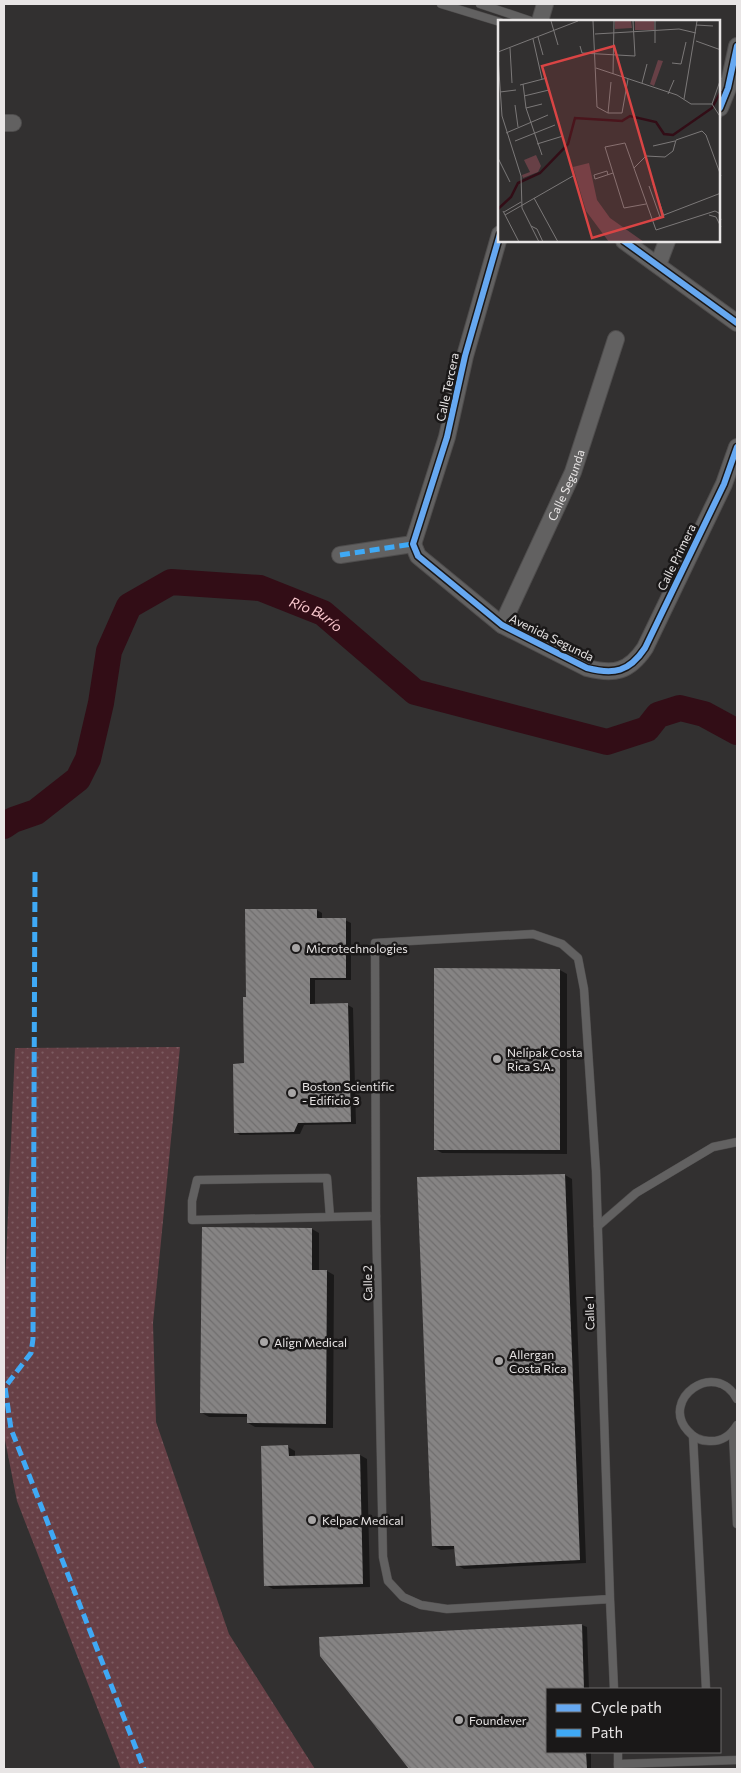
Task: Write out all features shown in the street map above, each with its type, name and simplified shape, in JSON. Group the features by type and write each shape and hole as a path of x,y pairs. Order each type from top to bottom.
{"street":[{"path":"540,20 546,4"},
{"path":"721,106 728,89 737,46"},
{"name":"Calle Tercera","path":"413,544 447,437 465,356 498,241"},
{"path":"625,242 737,323"},
{"path":"658,265 667,242"},
{"name":"Calle Segunda","path":"502,625 573,472 616,339"},
{"name":"Calle Primera","path":"623,669 632,665 645,648 724,484 737,447"},
{"path":"340,555 413,544"},
{"name":"Avenida Segunda","path":"413,544 418,556 502,625 586,668 611,672 623,669"}],"lane":[{"path":"441,4 498,21"},
{"path":"480,4 528,20"},
{"name":"Calle 2","path":"562,944 533,934 375,943 376,1216 383,1557 388,1580 404,1597 421,1605 447,1608 610,1599"},
{"name":"Calle 1","path":"562,944 578,958 584,989 596,1171 614,1688"},
{"path":"598,1226 636,1193 713,1147 737,1142"},
{"path":"330,1217 327,1178 197,1180 192,1201 192,1220 330,1217 376,1216"},
{"path":"735,1428 723,1439 711,1442 705,1441 693,1436 685,1427 680,1409 684,1397 692,1388 703,1383 716,1382 727,1387 737,1399"},
{"path":"735,1428 737,1524"},
{"path":"693,1436 706,1688"},
{"path":"618,1753 618,1767 737,1760"},
{"path":"709,1753 710,1761"}],"shaded area":[{"path":"180,1047 153,1323 156,1422 229,1634 315,1769 121,1769 17,1501 5,1440 4,1307 15,1048"}],"building":[{"name":"Boston Scientific - Edificio 3","path":"245,909 317,909 317,918 346,918 346,978 310,978 310,1004 348,1003 351,1122 298,1123 294,1132 234,1133 233,1064 244,1063 243,997 246,997"},
{"name":"Nelipak Costa Rica S.A.","path":"434,968 560,969 560,1150 434,1150"},
{"name":"Allergan Costa Rica","path":"565,1174 580,1560 456,1566 454,1546 432,1546 417,1177"},
{"name":"Align Medical","path":"202,1227 312,1228 312,1270 327,1270 326,1424 247,1423 247,1414 200,1413"},
{"name":"Kelpac Medical","path":"288,1445 289,1456 360,1454 363,1584 264,1586 261,1446"},
{"name":"Foundever","path":"582,1624 584,1688 546,1688 546,1753 586,1753 587,1769 409,1769 320,1656 319,1637"}],"waterway":[{"name":"Río Burío","path":"4,826 13,820 36,812 78,779 88,759 101,703 109,651 129,606 171,582 260,588 323,613 415,692 607,742 647,729 658,715 680,708 704,714 737,732"}],"marked path":[{"path":"340,555 413,544"},
{"path":"35,872 33,1339 31,1353 5,1387 11,1429 144,1769"}],"cycle path":[{"path":"721,106 728,88 737,46"},
{"path":"498,241 465,356 447,437 413,544 418,556 502,625 587,668 605,671 620,670 633,662 645,648 724,484 737,447"},
{"path":"625,242 737,323"}],"place":[{"name":"Microtechnologies","path":"296,948"},
{"name":"Nelipak Costa Rica S.A.","path":"497,1059"},
{"name":"Boston Scientific - Edificio 3","path":"292,1093"},
{"name":"Align Medical","path":"264,1342"},
{"name":"Allergan Costa Rica","path":"499,1361"},
{"name":"Kelpac Medical","path":"312,1520"},
{"name":"Foundever","path":"459,1720"}]}
